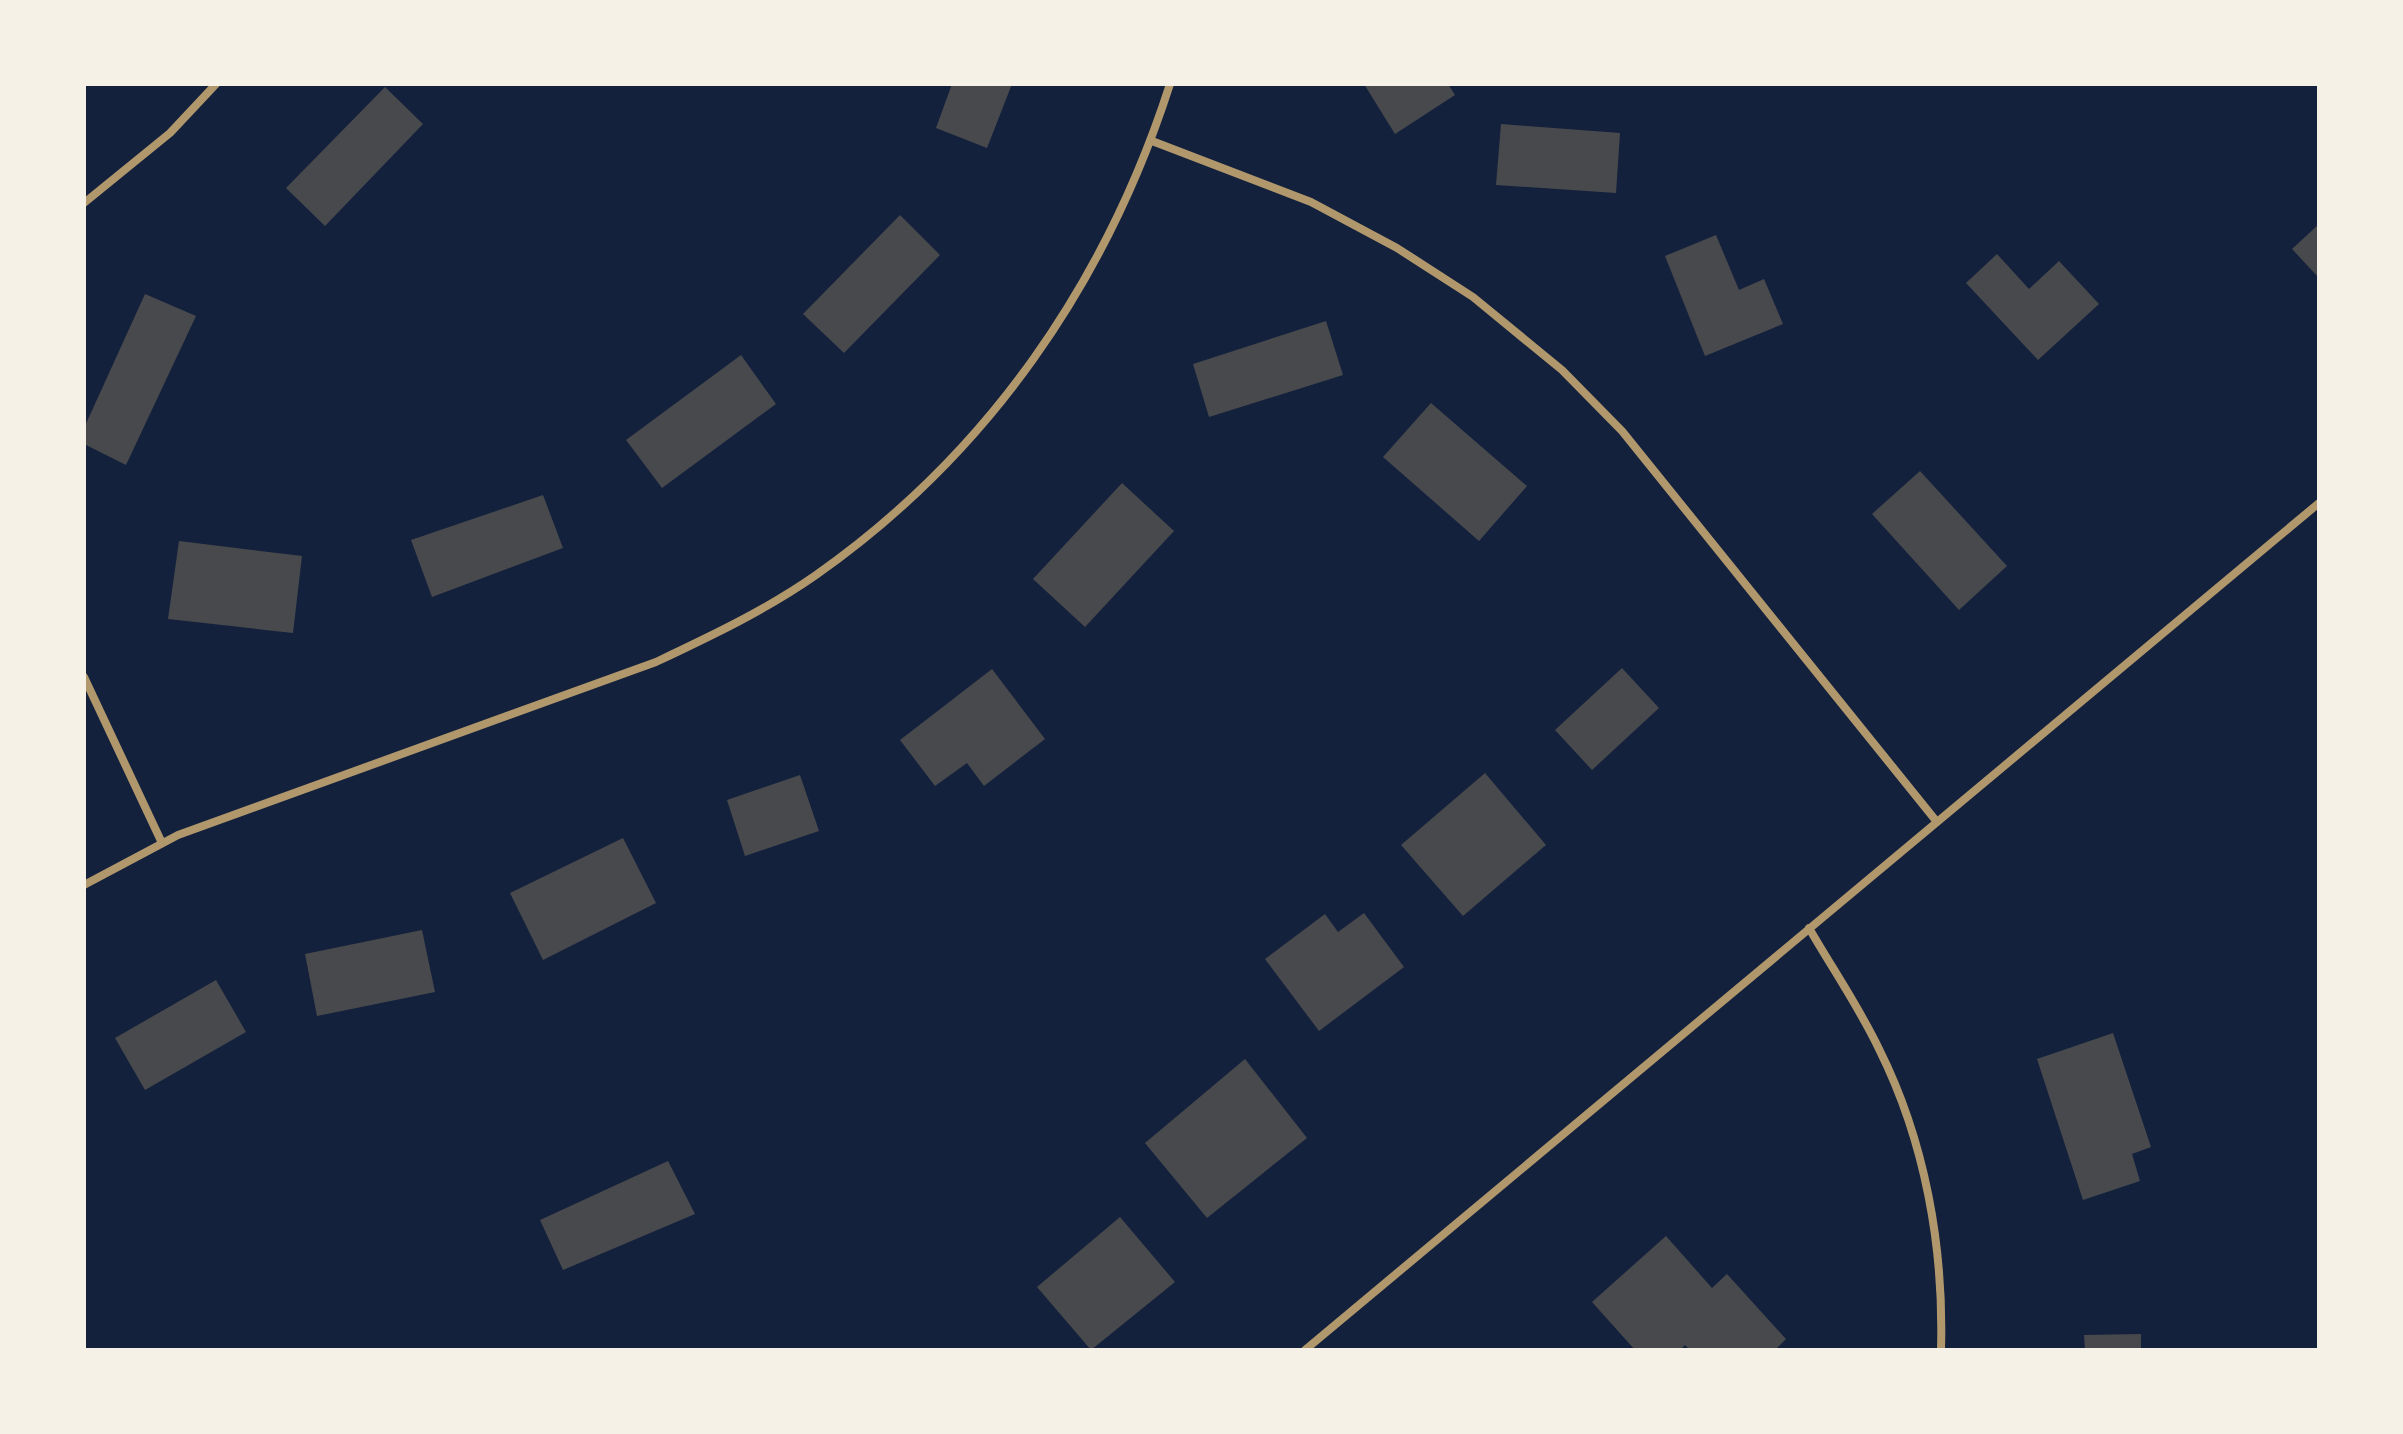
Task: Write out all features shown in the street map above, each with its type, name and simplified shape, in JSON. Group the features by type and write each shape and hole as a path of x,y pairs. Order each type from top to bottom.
{"street":[{"path":"84,203 170,133 216,84"},
{"path":"84,885 162,843 656,662 733,625 814,576 889,519 952,458 1011,390 1066,314 1113,229 1152,141 1170,84"},
{"path":"1152,141 1311,202 1397,248 1473,297 1562,370 1622,431 1937,822"},
{"path":"1305,1350 2319,503"},
{"path":"84,677 162,843"},
{"path":"1809,928 1879,1048 1909,1117 1927,1182 1935,1237 1941,1350"}],"building":[{"path":"952,84 1012,84 987,148 936,128"},
{"path":"1364,84 1448,84 1455,95 1395,134"},
{"path":"385,87 423,124 325,226 286,188"},
{"path":"1501,124 1620,133 1616,193 1496,185"},
{"path":"900,215 940,255 844,353 803,314"},
{"path":"2319,224 2319,278 2292,249"},
{"path":"1716,235 1739,290 1764,279 1783,324 1705,356 1665,256"},
{"path":"1997,254 2029,289 2059,261 2099,304 2038,360 1966,283"},
{"path":"145,294 196,316 126,465 84,444 84,428"},
{"path":"1326,321 1343,375 1209,417 1193,364"},
{"path":"741,355 776,404 662,488 626,440"},
{"path":"1431,403 1527,486 1479,541 1383,457"},
{"path":"1920,471 2007,566 1959,610 1872,514"},
{"path":"1122,483 1174,531 1085,627 1033,579"},
{"path":"543,495 563,548 432,597 411,540"},
{"path":"179,541 302,556 293,633 168,619"},
{"path":"1622,668 1659,708 1592,770 1555,730"},
{"path":"992,669 1045,739 984,786 967,763 935,786 900,740"},
{"path":"1485,773 1546,845 1463,916 1401,845"},
{"path":"800,775 819,831 745,856 727,800"},
{"path":"623,838 656,903 543,960 510,893"},
{"path":"1364,913 1404,967 1319,1031 1265,959 1325,914 1338,932"},
{"path":"422,930 435,992 317,1016 305,954"},
{"path":"216,980 246,1032 145,1090 115,1038"},
{"path":"2113,1033 2151,1147 2132,1154 2140,1181 2083,1200 2037,1059"},
{"path":"1245,1059 1307,1138 1207,1218 1145,1143"},
{"path":"668,1161 695,1214 563,1270 540,1220"},
{"path":"1120,1217 1175,1282 1091,1350 1037,1287"},
{"path":"1666,1236 1712,1288 1727,1274 1786,1339 1775,1350 1690,1350 1685,1345 1680,1350 1635,1350 1592,1302"},
{"path":"2141,1334 2141,1350 2085,1350 2084,1335"}]}
